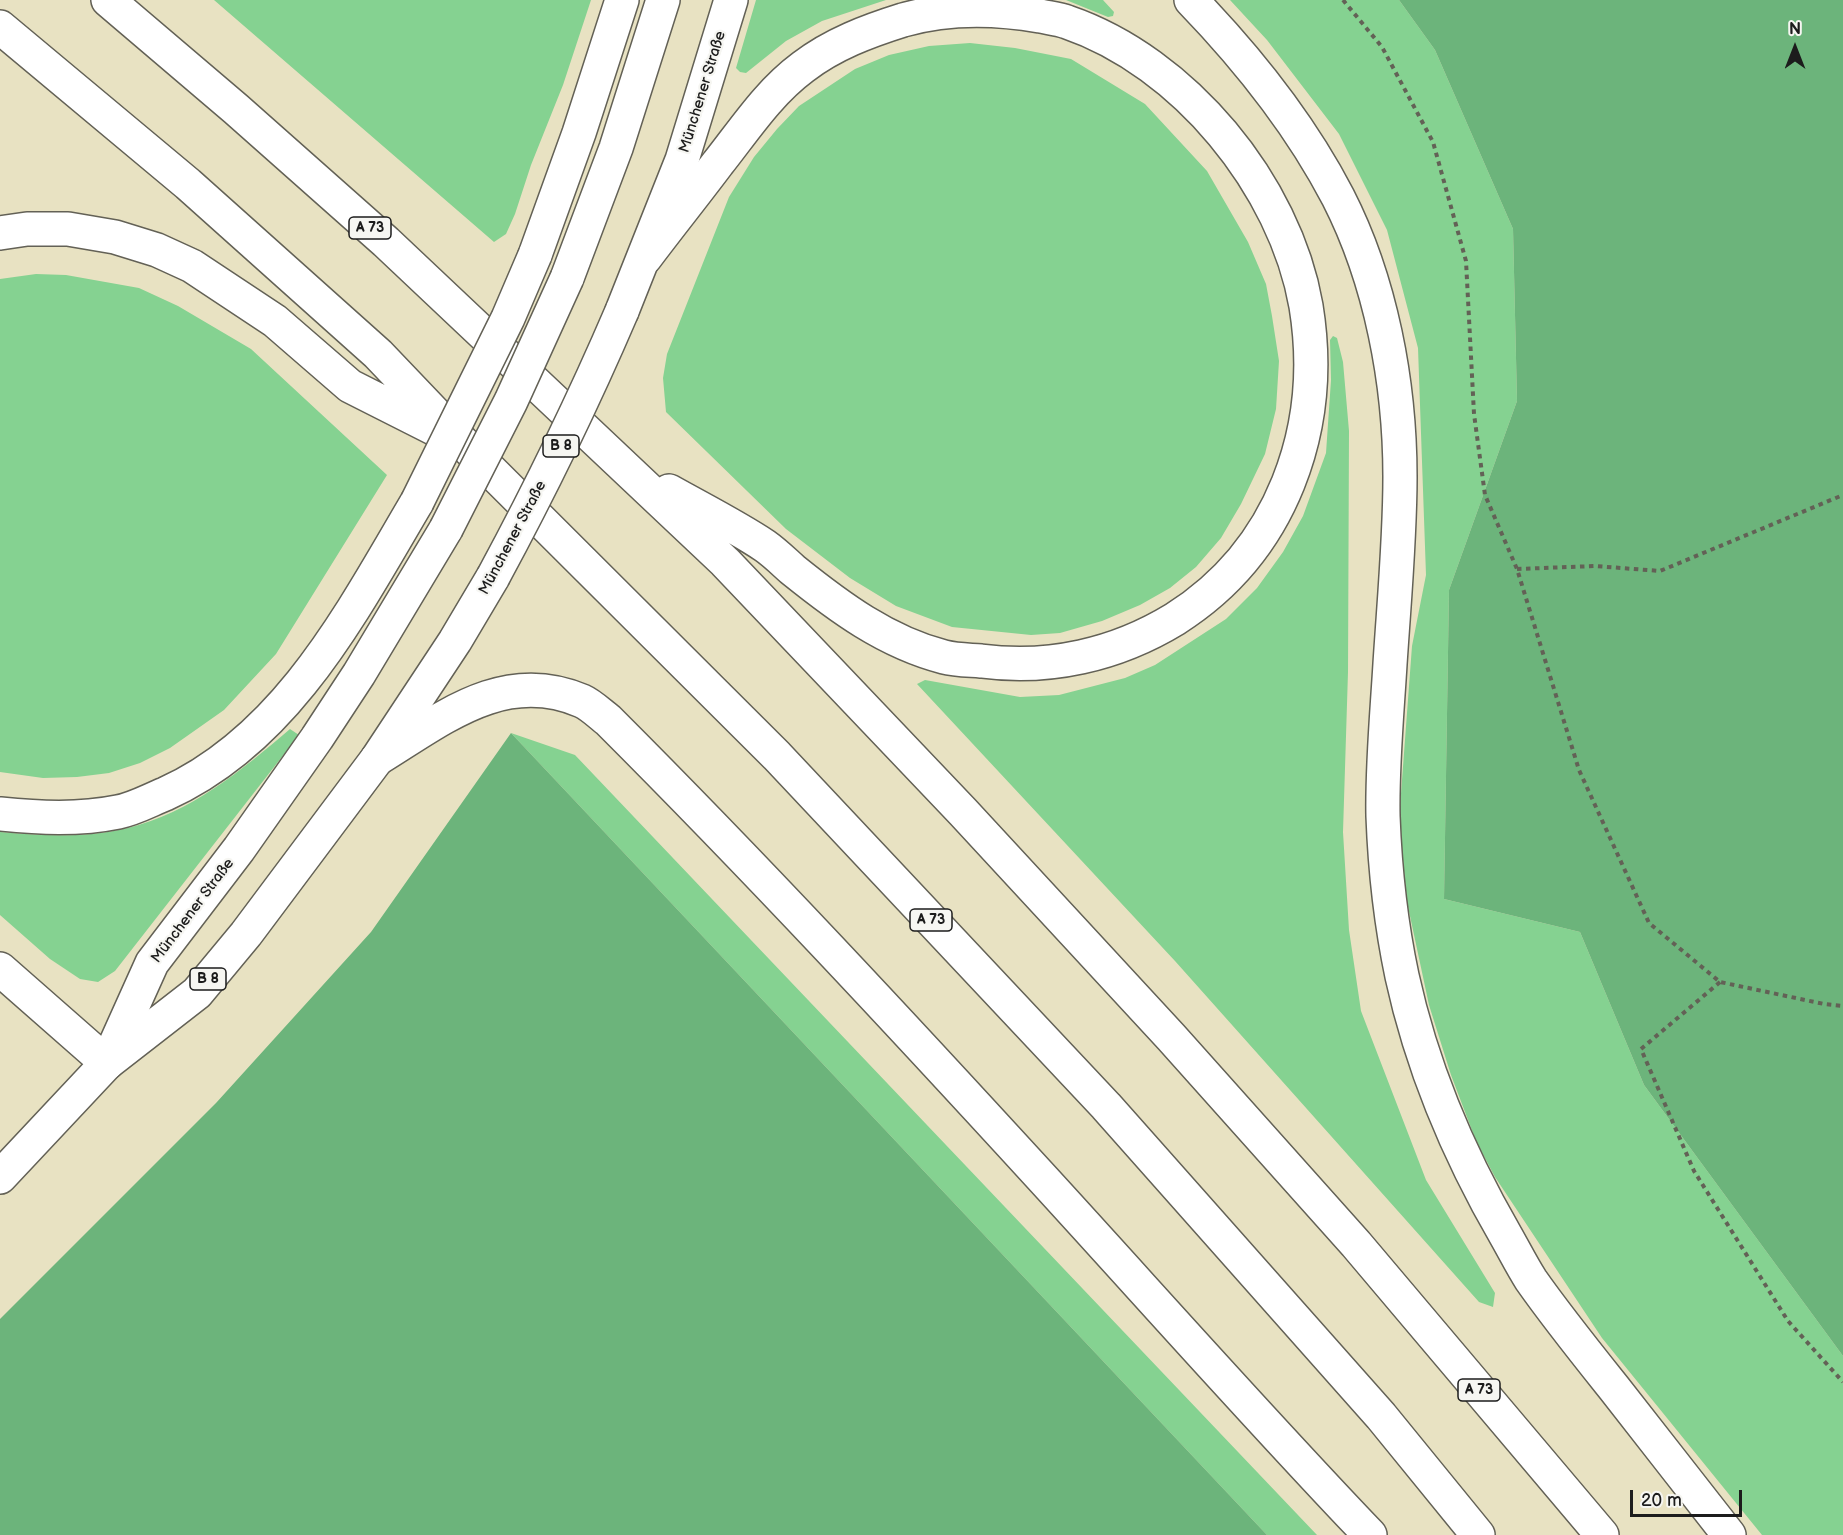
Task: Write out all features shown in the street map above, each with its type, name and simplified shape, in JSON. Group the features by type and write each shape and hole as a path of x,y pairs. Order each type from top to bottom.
{"main road":[{"name":"A 73","path":"108,0 236,109 386,242 725,562 963,812 1171,1037 1363,1253 1602,1535"},
{"path":"0,813 41,818 80,817 120,812 189,783 219,764 276,712 335,638 417,502 508,318 535,255 579,133 622,0"},
{"name":"Münchener Straße","path":"106,1064 152,963 239,849 323,729 446,530 511,401 567,278 616,148 663,0"},
{"name":"Münchener Straße","path":"106,1064 197,993 278,893 377,759 455,641 493,577 581,405 645,258 682,160 731,0"},
{"path":"1175,0 1199,8 1266,84 1293,123 1338,198 1359,245 1370,276 1386,339 1396,406 1400,478 1383,814 1392,919 1401,971 1408,1003 1437,1095 1480,1192 1530,1278 1729,1535"},
{"path":"624,465 765,546 835,603 882,633 945,657 1029,665 1063,661 1112,650 1155,631 1184,613 1215,588 1246,556 1287,490 1299,454 1309,410 1311,358 1305,304 1292,255 1261,189 1220,130 1165,76 1119,44 1064,20 1010,10 963,9 922,15 878,28 840,44 807,63 779,86 645,258"},
{"name":"A 73","path":"0,27 188,184 369,346 777,756 1106,1106 1381,1416 1478,1535"},
{"path":"0,233 27,229 68,229 115,237 157,250 192,266 275,321 350,386 462,442"},
{"path":"377,759 475,701 518,690 553,691 584,702 608,720 880,1003 1045,1181 1204,1358 1370,1535"},
{"path":"0,969 106,1064 0,1177"}],"path":[{"path":"1343,0 1382,47 1433,142 1466,261 1474,414 1485,495 1517,569 1579,770 1649,923 1720,982 1843,1006"},
{"path":"1517,569 1595,566 1660,571 1843,495"},
{"path":"1720,982 1641,1049 1694,1171 1788,1321 1843,1382"}],"green space":[{"path":"214,0 591,0 563,85 531,165 515,214 506,234 494,242"},
{"path":"756,0 886,0 822,21 786,41 746,73 740,72 736,68"},
{"path":"1066,0 1103,0 1114,12 1113,16 1108,17"},
{"path":"1230,0 1399,0 1435,50 1513,229 1517,401 1449,590 1444,899 1580,932 1644,1085 1843,1356 1843,1535 1762,1535 1602,1338 1495,1177 1476,1141 1451,1075 1429,1005 1407,902 1399,820 1412,646 1426,575 1418,348 1387,230 1339,134 1267,40"},
{"path":"1399,0 1843,0 1843,1356 1644,1085 1580,932 1444,899 1449,590 1517,401 1513,229 1435,50"},
{"path":"970,43 1015,48 1071,59 1145,104 1207,171 1248,242 1266,284 1279,361 1276,409 1265,454 1241,504 1221,538 1196,567 1170,588 1140,605 1102,621 1060,633 1031,635 952,627 896,606 850,578 786,529 666,412 663,378 667,354 729,197 754,157 777,129 799,106 855,69 889,55 929,46"},
{"path":"36,274 66,275 139,288 178,306 251,349 387,475 276,654 224,710 170,748 140,763 109,773 77,777 43,778 0,772 0,279"},
{"path":"1333,336 1337,338 1343,362 1349,431 1348,672 1343,832 1349,930 1361,1011 1426,1180 1495,1293 1493,1307 1479,1302 1175,961 917,684 925,680 1020,697 1059,695 1125,678 1155,665 1226,619 1257,588 1283,552 1303,516 1326,453 1331,380 1330,340"},
{"path":"290,729 299,735 115,971 98,982 80,979 50,959 0,915 0,832 80,835 128,828 151,821 194,801 214,788"},
{"path":"511,733 575,755 1317,1535 1267,1535"},
{"path":"511,733 1267,1535 0,1535 0,1319 216,1103 371,932"}]}
